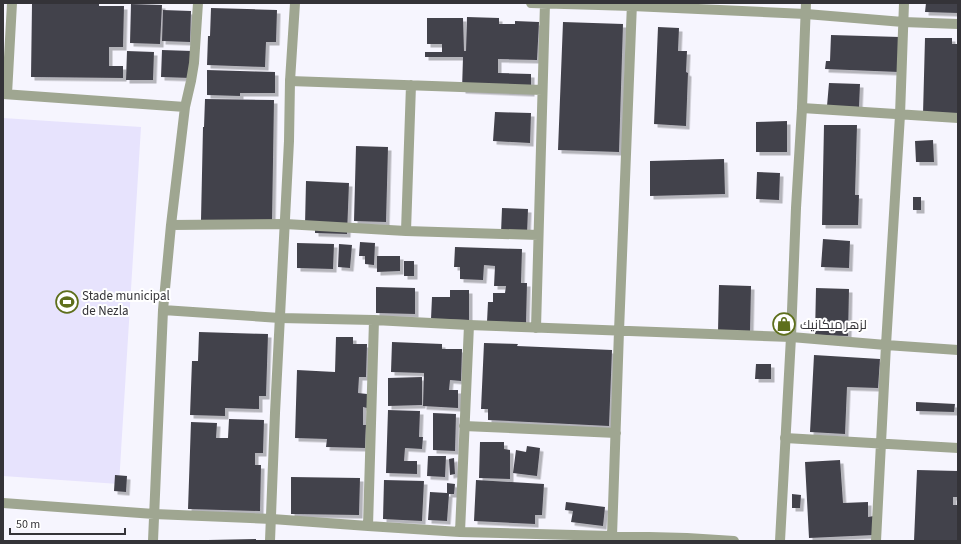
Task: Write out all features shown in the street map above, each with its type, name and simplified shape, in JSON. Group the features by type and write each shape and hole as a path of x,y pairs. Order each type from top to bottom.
{"street":[{"path":"12,3 5,94 185,107"},
{"path":"153,541 164,310 171,225 185,107 194,62 198,3"},
{"path":"270,541 272,519 274,413 285,224 290,81 295,3"},
{"path":"531,3 722,7 903,22 958,24"},
{"path":"536,328 544,3"},
{"path":"780,541 792,337 796,208 806,3"},
{"path":"876,541 900,115 904,3"},
{"path":"612,536 632,5"},
{"path":"290,81 542,90"},
{"path":"406,231 411,85"},
{"path":"802,108 958,118"},
{"path":"171,225 285,224 406,231 538,235"},
{"path":"164,310 280,318 374,320 536,328 792,337 958,350"},
{"path":"368,526 374,320"},
{"path":"460,532 469,325"},
{"path":"464,426 616,433"},
{"path":"785,438 958,448"},
{"path":"3,503 154,514 272,519 460,532 518,538 612,536 734,541"}],"shaded area":[{"name":"Stade municipal de Nezla","path":"3,118 141,127 119,484 3,476"}],"building":[{"path":"99,3 99,6 124,6 123,47 109,47 109,66 123,66 123,78 31,77 32,4"},
{"path":"926,3 958,3 958,13 925,12"},
{"path":"131,4 162,5 160,44 130,43"},
{"path":"211,8 277,10 276,42 266,42 265,67 207,65"},
{"path":"163,10 191,11 190,42 162,41"},
{"path":"467,17 499,18 499,24 515,24 515,21 539,22 537,60 498,59 498,73 531,74 531,93 462,90 463,57 425,57 425,52 442,52 442,44 427,44 427,18 463,18 464,51 466,51"},
{"path":"563,22 623,24 619,152 558,150"},
{"path":"658,27 679,28 678,51 687,51 686,72 688,73 686,126 654,124"},
{"path":"831,35 900,37 899,72 825,69 826,61 830,61"},
{"path":"925,38 952,38 952,44 958,44 958,115 923,114"},
{"path":"162,50 192,51 191,78 161,77"},
{"path":"127,51 154,52 153,80 126,80"},
{"path":"207,70 275,72 275,93 240,93 240,96 207,95"},
{"path":"829,83 860,84 859,107 827,106"},
{"path":"205,99 274,100 272,222 201,220"},
{"path":"495,112 531,113 530,143 493,141"},
{"path":"787,121 787,152 756,152 756,122"},
{"path":"824,125 857,125 855,195 859,195 858,225 822,225"},
{"path":"933,140 934,162 916,162 915,141"},
{"path":"356,146 388,147 386,222 354,221"},
{"path":"724,159 725,194 650,196 650,161"},
{"path":"757,172 780,173 779,200 756,199"},
{"path":"306,181 349,183 347,234 315,233 315,226 305,225"},
{"path":"913,197 921,197 921,210 913,210"},
{"path":"502,208 528,209 527,234 501,233"},
{"path":"823,239 850,241 849,268 821,267"},
{"path":"360,242 375,243 374,265 365,264 365,256 359,256"},
{"path":"297,243 334,244 333,269 297,268"},
{"path":"339,244 352,245 350,268 338,267"},
{"path":"455,247 522,249 521,283 527,283 526,323 487,322 488,302 493,302 493,293 505,293 506,286 494,286 495,266 484,265 483,280 460,279 460,267 454,267"},
{"path":"377,256 400,256 400,271 377,272"},
{"path":"404,261 414,261 414,276 404,276"},
{"path":"719,285 751,286 750,333 718,332"},
{"path":"376,287 415,288 415,314 376,313"},
{"path":"816,288 849,289 848,336 815,335"},
{"path":"450,290 469,290 469,320 431,319 432,297 450,297"},
{"path":"199,332 268,334 266,396 259,396 259,409 225,408 225,416 190,415 192,361 198,361"},
{"path":"336,337 353,337 353,344 367,344 366,377 359,377 358,393 367,394 367,408 363,407 363,425 366,425 365,448 326,447 327,439 295,438 297,370 335,372"},
{"path":"392,342 442,344 442,349 462,349 461,381 450,380 449,390 458,390 458,408 423,406 424,373 391,372"},
{"path":"484,343 612,350 609,426 488,420 488,409 481,409"},
{"path":"814,355 880,359 878,388 847,387 845,434 810,432"},
{"path":"756,364 771,364 771,379 755,379"},
{"path":"422,377 422,405 388,406 388,378"},
{"path":"916,402 955,404 954,412 916,411"},
{"path":"388,410 420,411 419,437 423,437 422,449 405,448 404,461 417,461 417,474 386,473"},
{"path":"433,413 456,414 455,451 433,450"},
{"path":"229,419 264,420 263,453 255,453 255,465 261,465 260,511 188,509 191,422 217,423 216,438 228,438"},
{"path":"480,442 504,442 504,449 510,450 510,479 479,478"},
{"path":"527,446 540,448 537,476 513,473 516,450 526,452"},
{"path":"428,456 446,456 445,477 427,476"},
{"path":"454,458 455,474 450,475 449,459"},
{"path":"840,460 843,503 868,502 868,517 874,516 874,535 809,538 805,462"},
{"path":"917,470 958,471 958,497 953,497 953,505 958,505 958,541 914,541"},
{"path":"115,475 127,476 126,492 114,491"},
{"path":"291,477 360,478 359,515 291,514"},
{"path":"384,480 424,481 422,521 383,519"},
{"path":"476,480 544,484 542,515 535,515 535,524 474,521"},
{"path":"447,483 455,484 454,494 449,494 447,521 428,520 430,492 447,493"},
{"path":"792,494 801,495 800,508 792,508"},
{"path":"566,502 605,507 603,526 571,522 573,511 565,510"},
{"path":"256,539 256,541 208,541 208,540"}],"place":[{"name":"Stade municipal de Nezla","path":"67,302"},
{"name":"لزهر ميكانيك","path":"784,324"}]}
